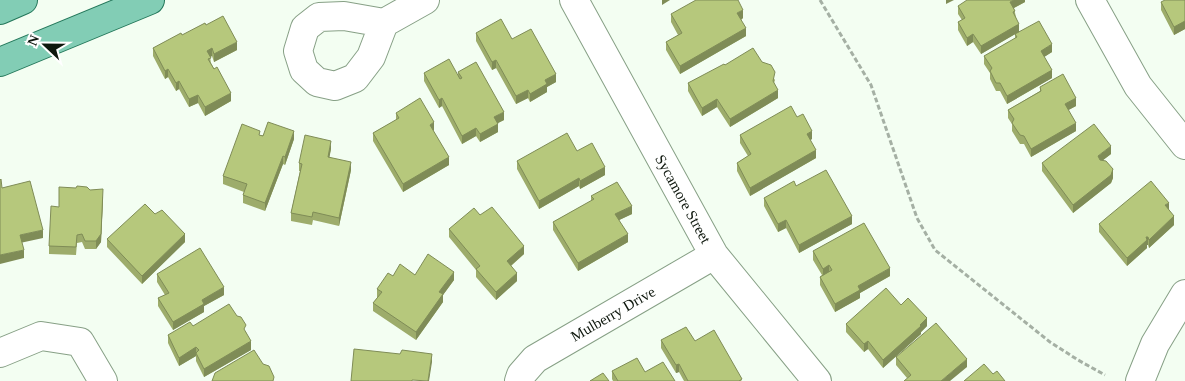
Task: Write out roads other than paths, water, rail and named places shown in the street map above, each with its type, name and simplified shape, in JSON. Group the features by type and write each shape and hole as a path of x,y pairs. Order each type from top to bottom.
{"main road":[{"path":"0,10 23,0"},
{"path":"0,62 135,3"}],"street":[{"path":"384,23 425,0"},
{"name":"Sycamore Street","path":"574,0 714,255 817,381"},
{"path":"1090,0 1138,86 1185,144"},
{"name":"Mulberry Drive","path":"519,381 535,359 714,255"},
{"path":"1140,381 1155,344 1185,294"},
{"path":"0,353 41,336 80,342 103,381"}]}
